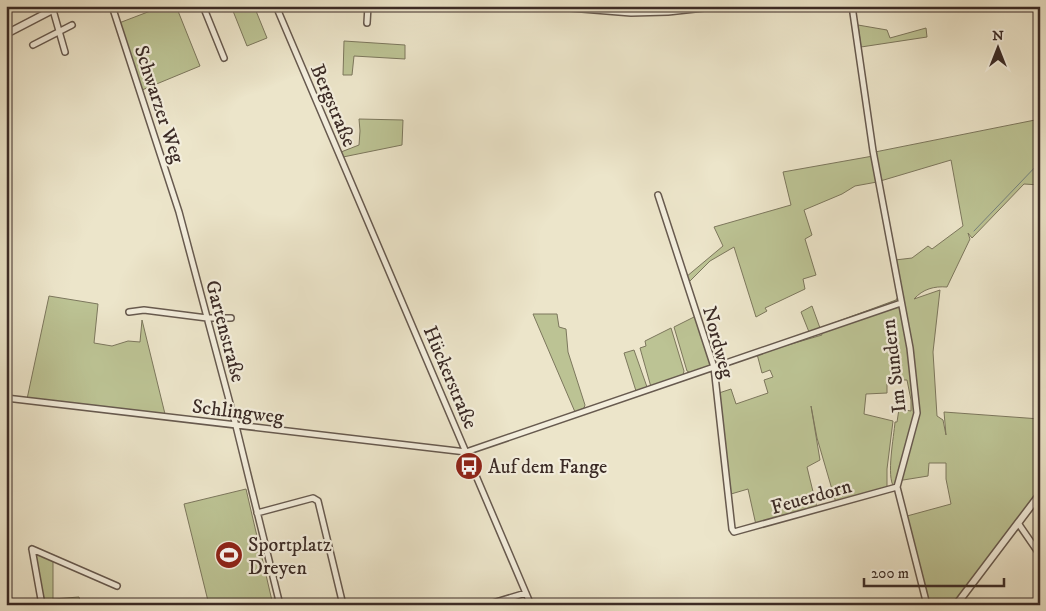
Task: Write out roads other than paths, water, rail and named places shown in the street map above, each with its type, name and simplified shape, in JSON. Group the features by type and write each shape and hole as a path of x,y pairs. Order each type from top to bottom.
{"street":[{"path":"6,34 60,6"},
{"name":"Schwarzer Weg","path":"112,6 179,212"},
{"path":"203,6 224,58"},
{"name":"Bergstraße","path":"276,6 365,216"},
{"path":"367,24 368,6"},
{"path":"545,6 631,13 668,12 722,6"},
{"name":"Im Sundern","path":"852,6 873,149 910,348 917,413 897,487 927,605"},
{"path":"53,10 65,52"},
{"path":"33,45 72,25"},
{"name":"Nordweg","path":"658,195 714,367 732,529 734,532"},
{"name":"Gartenstraße","path":"179,212 236,426 280,605"},
{"name":"Hückerstraße","path":"365,216 531,605"},
{"path":"466,452 901,303"},
{"path":"129,312 144,310 207,318 231,318"},
{"name":"Schlingweg","path":"6,398 466,452"},
{"name":"Feuerdorn","path":"734,532 897,487"},
{"path":"956,605 1040,494"},
{"path":"257,512 313,498 318,501 343,605"},
{"path":"1018,523 1040,555"},
{"path":"42,605 32,549 117,586"},
{"path":"486,605 526,593"}],"waterway":[{"path":"974,231 1040,162"}],"place":[{"name":"Auf dem Fange","path":"469,466"},
{"name":"Sportplatz Dreyen","path":"229,555"}]}
